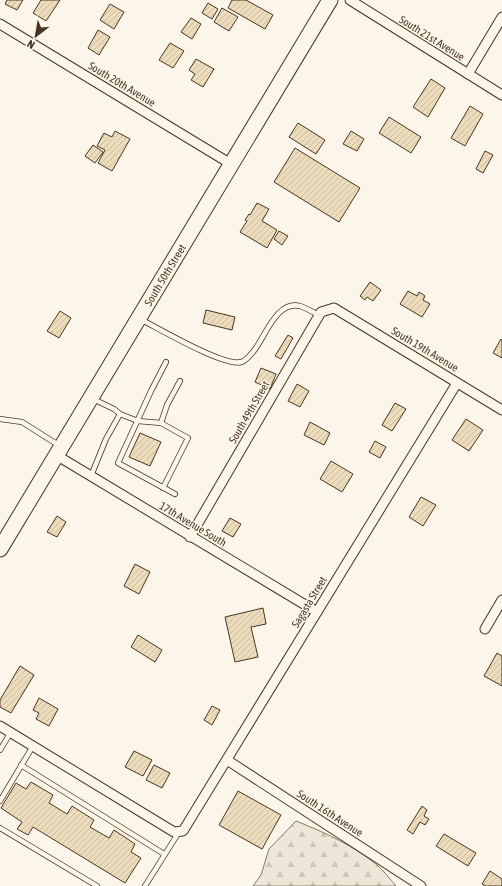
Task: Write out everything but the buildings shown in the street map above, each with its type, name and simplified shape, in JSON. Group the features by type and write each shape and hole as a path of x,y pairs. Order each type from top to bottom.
{"main road":[{"name":"South 50th Street","path":"0,549 330,0"}],"street":[{"name":"South 21st Avenue","path":"350,0 502,95"},
{"path":"468,74 502,17"},
{"name":"South 20th Avenue","path":"0,24 231,164"},
{"name":"South 19th Avenue","path":"319,315 321,312 334,308 502,410"},
{"name":"South 49th Street","path":"190,536 319,315"},
{"name":"Sagasta Street","path":"179,832 183,831 227,760 457,382"},
{"name":"17th Avenue South","path":"59,451 91,476 317,612"},
{"path":"485,629 502,600"},
{"path":"0,726 174,832 179,832"},
{"name":"South 16th Avenue","path":"227,760 421,886"}],"lane":[{"path":"139,318 192,346 232,363 241,362 247,359 278,314 284,308 299,306 319,315"},
{"path":"166,362 118,463 175,494"},
{"path":"161,423 167,405 180,381"},
{"path":"91,398 138,422 161,423 188,438 163,488"},
{"path":"91,476 106,439 120,414"},
{"path":"0,419 22,422 59,451"},
{"path":"0,750 11,732"},
{"path":"0,801 33,746"},
{"path":"21,765 164,854"},
{"path":"0,828 97,886"},
{"path":"145,886 179,832"}],"green space":[{"path":"296,821 328,835 359,852 380,867 396,886 253,886 261,875 269,849"}]}
